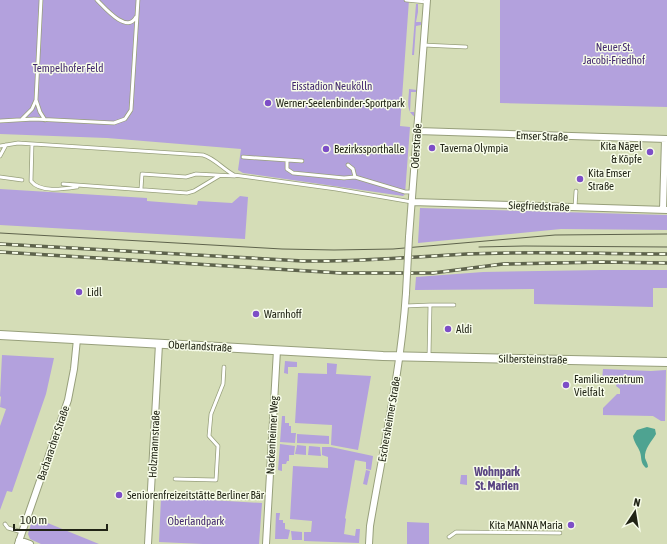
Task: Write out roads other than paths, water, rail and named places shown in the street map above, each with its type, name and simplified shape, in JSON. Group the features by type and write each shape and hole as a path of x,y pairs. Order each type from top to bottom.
{"street":[{"name":"Oderstraße","path":"406,293 427,1"},
{"name":"Emser Straße","path":"418,131 666,139"},
{"path":"665,210 666,139"},
{"name":"Siegfriedstraße","path":"412,202 665,210"},
{"name":"Eschersheimer Straße","path":"369,544 370,526 399,357 406,293"},
{"name":"Oberlandstraße","path":"0,335 399,357"},
{"name":"Bacharacher Straße","path":"19,542 68,400 74,369 77,339"},
{"name":"Holzmannstraße","path":"148,544 159,344"},
{"name":"Nackenheimer Weg","path":"266,544 277,350"},
{"name":"Silbersteinstraße","path":"399,357 667,362"},
{"path":"19,542 30,544"}],"lane":[{"path":"22,118 32,109 36,100 41,0"},
{"path":"97,0 118,20 129,23 134,21 137,16"},
{"path":"0,121 22,118 114,123 124,119 131,110 138,0"},
{"path":"406,0 427,1"},
{"path":"423,46 466,47"},
{"path":"36,100 40,112 45,120"},
{"path":"0,146 18,143 203,155 230,173 242,176 412,202"},
{"path":"32,144 31,181 34,184 40,187 61,189 83,186"},
{"path":"0,156 6,145"},
{"path":"243,157 302,161"},
{"path":"287,160 287,169 293,173 344,178 355,177 405,192 413,192"},
{"path":"348,165 353,170 355,177"},
{"path":"141,190 142,174 186,177 196,174 242,176"},
{"path":"63,184 191,192 219,176"},
{"path":"0,177 22,180"},
{"path":"575,207 576,191"},
{"path":"429,358 430,305"},
{"path":"405,306 454,305"},
{"path":"175,479 216,480 218,446 209,436 211,414 223,384 224,367"},
{"path":"5,524 8,528"},
{"path":"4,529 8,528 22,532"},
{"path":"449,537 456,532 560,533"}],"water":[{"path":"647,427 655,429 656,434 646,451 645,458 648,467 646,468 642,462 640,452 633,436 637,430"}],"tram line":[{"path":"0,233 282,249 334,250 393,249 555,235 667,234"},
{"path":"479,247 667,247"}],"railway":[{"path":"0,244 303,261 365,260 492,253 667,254"},
{"path":"0,252 341,273 433,273 503,264 603,262 667,263"}],"place":[{"name":"Werner-Seelenbinder-Sportpark","path":"268,103"},
{"name":"Taverna Olympia","path":"432,148"},
{"name":"Bezirkssporthalle","path":"326,149"},
{"name":"Kita Nägel & Köpfe","path":"650,152"},
{"name":"Kita Emser Straße","path":"580,179"},
{"name":"Lidl","path":"79,292"},
{"name":"Warnhoff","path":"256,314"},
{"name":"Aldi","path":"448,329"},
{"name":"Familienzentrum Vielfalt","path":"566,385"},
{"name":"Seniorenfreizeitstätte Berliner Bär","path":"119,495"},
{"name":"Kita MANNA Maria","path":"571,525"}],"district":[{"name":"Wohnpark St. Marien","path":"497,479"}],"park label":[{"name":"Neuer St. Jacobi-Friedhof","path":"614,53"},
{"name":"Tempelhofer Feld","path":"68,68"},
{"name":"Eisstadion Neukölln","path":"332,86"},
{"name":"Oberlandpark","path":"196,521"}]}
